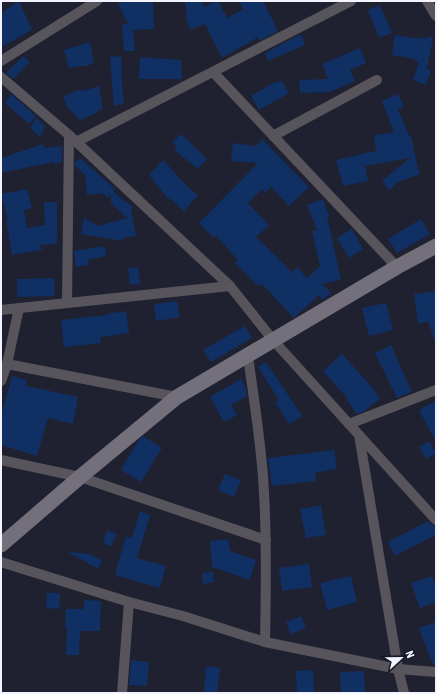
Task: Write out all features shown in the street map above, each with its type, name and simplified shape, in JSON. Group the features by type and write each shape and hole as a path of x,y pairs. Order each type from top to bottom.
{"street":[{"path":"1,61 97,1"},
{"path":"72,139 213,72 351,1"},
{"path":"427,1 436,16"},
{"path":"213,72 397,267"},
{"path":"1,77 72,139 230,286 273,340 436,520"},
{"path":"273,136 377,80"},
{"path":"67,303 72,139"},
{"path":"1,545 80,477 177,397 397,267 436,246"},
{"path":"1,310 230,286"},
{"path":"1,381 7,364 19,308"},
{"path":"248,356 262,468 266,540 265,642"},
{"path":"7,364 177,397"},
{"path":"349,424 436,390"},
{"path":"359,435 398,669 404,693"},
{"path":"1,460 80,477 266,540"},
{"path":"1,562 265,642 398,669 436,672"},
{"path":"122,693 129,602"}],"building":[{"path":"19,1 32,30 1,47 1,13"},
{"path":"124,1 153,1 154,29 133,30 135,51 124,51 122,24 128,24 118,4"},
{"path":"185,1 202,1 204,7 218,1 227,18 243,9 239,1 263,1 278,31 259,41 258,37 222,58 205,24 190,30 185,15 187,15"},
{"path":"380,5 392,33 379,38 368,10"},
{"path":"301,34 305,45 268,61 265,53"},
{"path":"395,35 419,39 419,37 427,39 428,36 433,38 427,69 431,71 426,85 413,80 419,62 414,61 415,59 392,55"},
{"path":"90,42 94,63 87,66 69,68 64,50"},
{"path":"360,48 366,63 350,70 355,81 330,92 300,93 299,80 328,79 322,64"},
{"path":"23,56 30,62 13,79 6,73"},
{"path":"121,56 121,78 124,103 114,106 110,57"},
{"path":"140,57 181,60 182,79 139,79"},
{"path":"282,81 289,93 259,110 251,96 273,83"},
{"path":"99,86 103,109 98,110 99,112 80,120 67,107 63,96 82,89 83,91"},
{"path":"11,94 36,116 29,124 5,103"},
{"path":"398,94 404,107 398,109 409,136 411,136 420,174 398,182 389,190 382,181 410,158 365,166 368,181 343,186 336,160 376,151 374,135 394,132 382,101"},
{"path":"36,118 45,126 40,137 30,128"},
{"path":"181,134 207,159 198,169 174,150 177,146 172,142"},
{"path":"262,139 309,187 289,206 271,187 265,193 262,189 248,203 269,225 256,237 292,272 297,267 307,278 320,266 312,231 317,230 307,205 323,199 329,216 327,216 341,280 322,284 331,293 323,300 319,295 294,318 261,283 258,286 235,263 238,260 216,236 214,238 199,223 258,163 231,161 233,143 256,146"},
{"path":"43,144 44,148 62,146 62,163 54,164 54,162 1,173 1,158"},
{"path":"80,158 115,189 113,192 133,207 131,210 136,236 122,238 123,241 81,234 84,218 98,226 127,218 111,203 111,194 108,198 102,193 87,195 85,175 75,166 75,162"},
{"path":"163,160 187,186 198,195 184,211 170,198 169,200 149,175"},
{"path":"27,189 32,208 24,210 27,228 45,225 44,202 57,202 57,244 40,245 42,250 12,255 6,219 8,219 1,194"},
{"path":"421,219 430,234 397,253 388,239"},
{"path":"352,229 363,249 349,258 337,238"},
{"path":"105,246 106,256 88,260 89,265 76,267 74,251"},
{"path":"138,267 140,284 130,285 128,268"},
{"path":"54,278 55,296 17,297 17,279"},
{"path":"436,291 436,339 434,339 428,321 418,324 414,294"},
{"path":"177,301 180,317 156,321 154,304"},
{"path":"386,303 393,330 369,336 362,308"},
{"path":"126,311 129,333 100,337 101,343 64,347 61,320 106,315"},
{"path":"245,326 252,338 211,362 203,350"},
{"path":"391,345 412,392 397,398 375,353"},
{"path":"342,354 372,387 380,399 363,412 357,414 347,400 348,399 323,371"},
{"path":"266,362 302,416 289,424 275,402 279,400 258,367"},
{"path":"12,376 27,380 26,386 78,397 73,424 48,418 37,456 1,445 1,417"},
{"path":"241,379 246,389 247,396 231,405 237,415 224,422 210,397"},
{"path":"436,401 436,442 419,410"},
{"path":"143,436 162,448 141,482 121,470 138,441"},
{"path":"429,441 436,453 426,459 419,447"},
{"path":"334,450 337,469 315,473 316,481 272,486 268,458"},
{"path":"225,474 241,480 234,497 218,490"},
{"path":"321,505 326,535 306,538 300,509"},
{"path":"140,511 150,515 137,558 166,566 160,588 115,575 126,536 132,538"},
{"path":"428,521 431,525 436,526 436,535 395,556 388,542"},
{"path":"107,530 117,534 111,546 103,543"},
{"path":"228,539 230,551 256,560 250,580 212,567 210,541"},
{"path":"68,552 90,554 102,561 98,569"},
{"path":"309,564 312,587 282,591 279,568"},
{"path":"213,572 214,582 203,584 202,573"},
{"path":"351,576 357,602 327,610 320,583"},
{"path":"432,576 436,588 436,602 420,608 411,583"},
{"path":"47,593 60,593 59,609 46,608"},
{"path":"84,600 101,601 100,631 80,631 79,655 66,655 66,609 84,609"},
{"path":"301,616 306,628 290,634 286,622"},
{"path":"436,622 436,665 433,665 419,628"},
{"path":"131,660 149,662 147,686 129,685"},
{"path":"206,666 220,668 217,693 204,693"},
{"path":"313,670 314,693 297,693 296,671"},
{"path":"364,671 365,693 341,693 340,672"}]}
